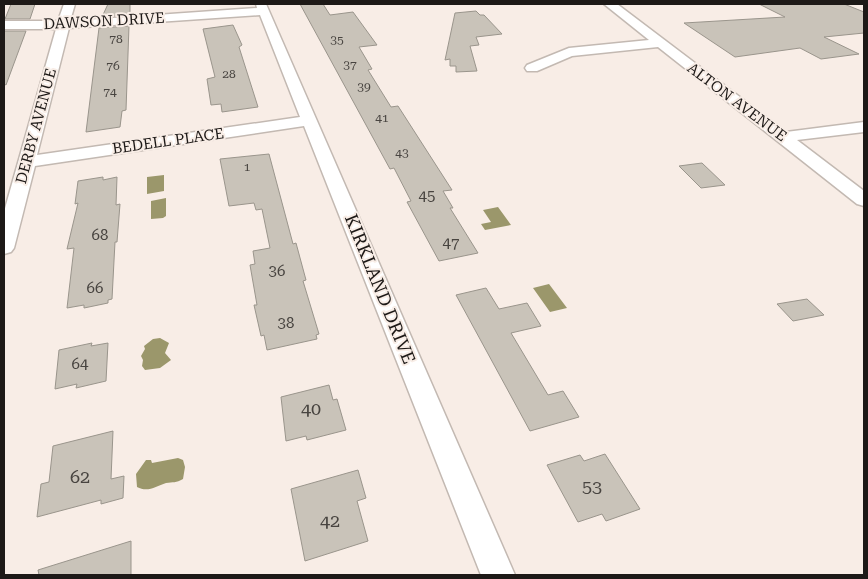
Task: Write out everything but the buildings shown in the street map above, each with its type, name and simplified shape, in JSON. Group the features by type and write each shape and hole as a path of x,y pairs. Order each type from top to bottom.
{"street":[{"name":"DERBY AVENUE","path":"4,248 69,4"},
{"name":"ALTON AVENUE","path":"610,4 864,200"},
{"name":"DAWSON DRIVE","path":"4,25 63,25 262,7"},
{"name":"KIRKLAND DRIVE","path":"262,7 498,575"},
{"path":"532,68 568,52 659,43"},
{"name":"BEDELL PLACE","path":"27,162 310,120"},
{"path":"783,137 864,127"}],"shaded area":[{"path":"164,175 164,191 147,194 147,177"},
{"path":"166,198 166,216 151,219 151,201"},
{"path":"498,207 511,225 485,230 481,224 491,222 483,210"},
{"path":"549,284 567,308 550,312 533,288"},
{"path":"160,338 169,343 165,353 171,360 160,368 145,370 142,366 143,360 141,356 145,349 144,346 153,339"},
{"path":"178,458 183,460 185,467 183,479 148,489 137,487 136,474 146,460 151,460 152,463"}]}
